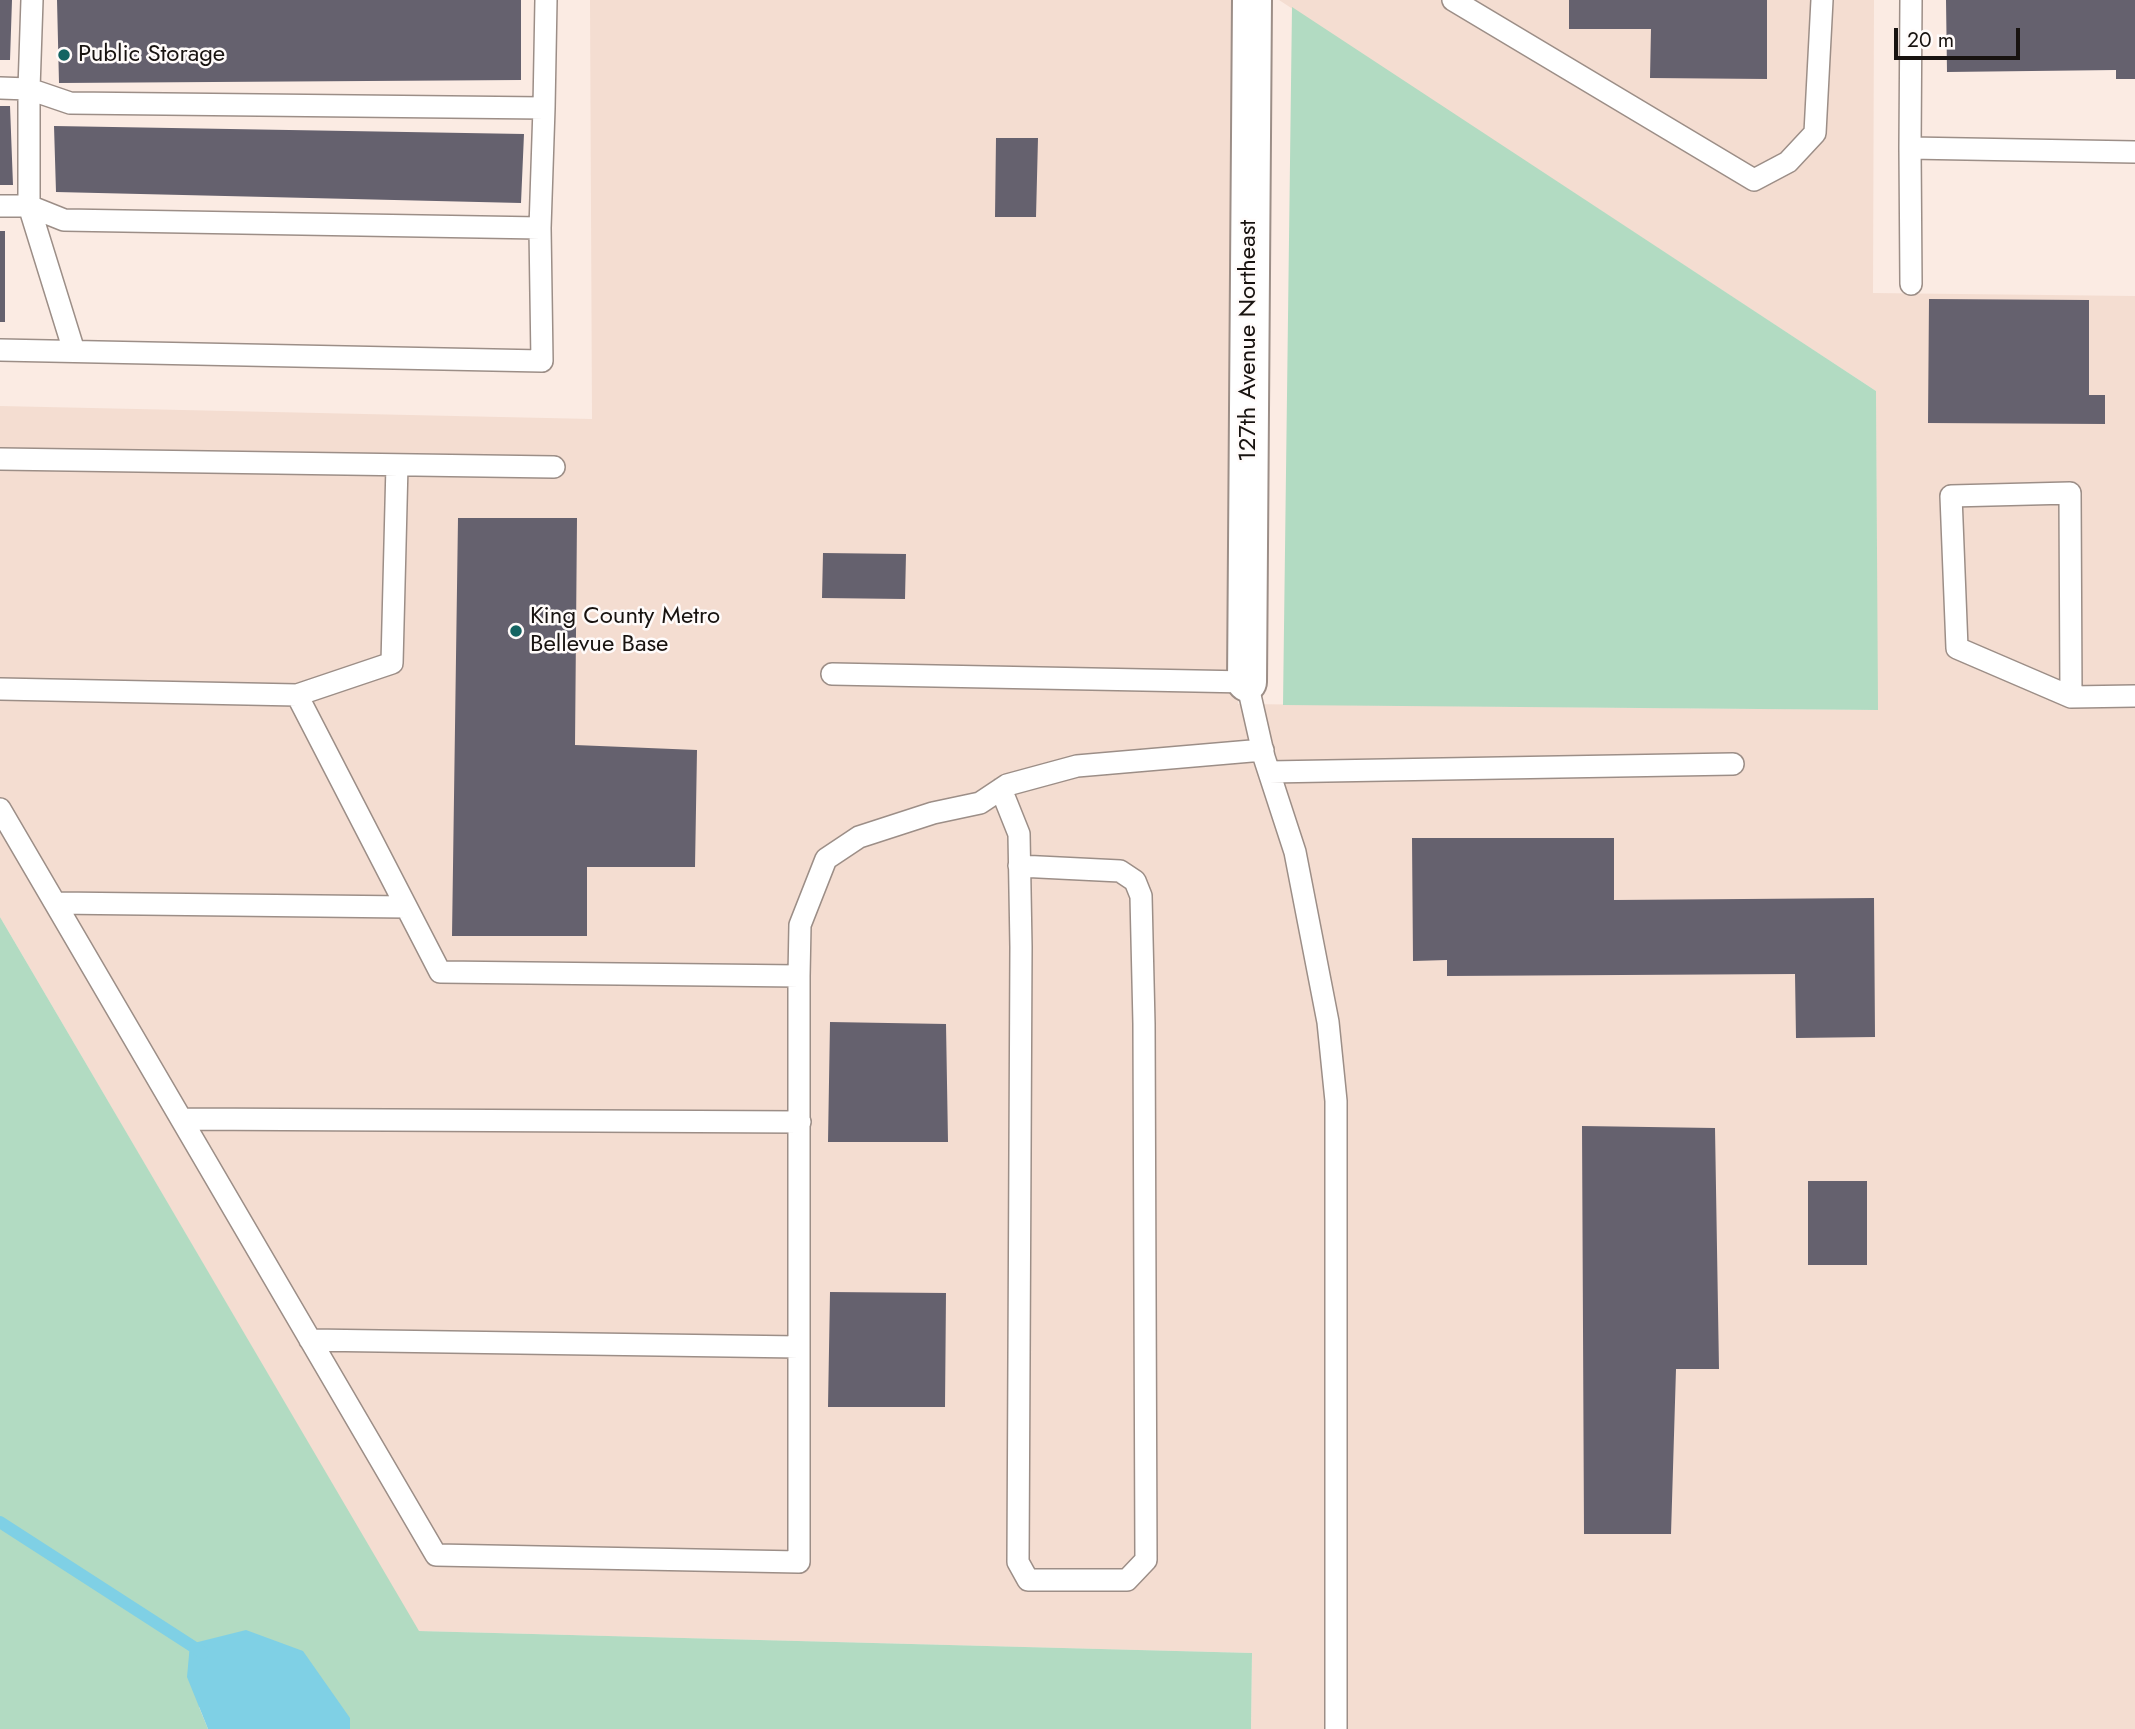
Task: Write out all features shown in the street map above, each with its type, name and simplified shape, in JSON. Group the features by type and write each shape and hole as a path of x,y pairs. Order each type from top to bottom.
{"street":[{"name":"127th Avenue Northeast","path":"1247,682 1252,0"}],"lane":[{"path":"32,0 29,206 74,351"},
{"path":"0,350 542,361 540,228 546,0"},
{"path":"1453,0 1754,180 1788,162 1815,133 1822,0"},
{"path":"1912,0 1912,284"},
{"path":"0,89 29,89 69,103 544,108"},
{"path":"1910,148 2135,152"},
{"path":"0,206 29,206 64,220 540,228"},
{"path":"0,459 554,467"},
{"path":"0,689 297,695 392,663 397,464"},
{"path":"2071,697 2070,493 1951,496 1957,648 2071,697 2135,696"},
{"path":"832,674 1247,682 1269,772 1295,852 1328,1022 1336,1101 1336,1729"},
{"path":"297,695 440,972 799,976"},
{"path":"0,809 436,1555 799,1562 800,925 826,859 859,837 933,813 980,803 1007,785 1077,766 1263,750"},
{"path":"1269,772 1733,764"},
{"path":"1001,789 1019,834 1019,866 1021,961 1018,1562 1028,1580 1127,1580 1146,1560 1141,896 1135,881 1120,871 1019,866"},
{"path":"56,902 406,907"},
{"path":"182,1119 800,1122"},
{"path":"310,1340 799,1347"}],"shaded area":[{"path":"590,0 1237,0 1238,704 1877,710 1876,391 1279,0 1874,0 1873,293 2135,296 2135,1729 1251,1729 1252,1653 418,1631 0,917 0,406 592,419"}],"green space":[{"path":"1292,7 1876,391 1878,710 1283,705"},
{"path":"0,917 419,1631 1252,1653 1251,1729 350,1729 350,1718 199,1707 208,1729 0,1729"}],"water":[{"path":"246,1630 303,1651 350,1718 350,1729 208,1729 187,1677 190,1644"}],"building":[{"path":"0,0 12,0 10,60 0,60"},
{"path":"57,0 521,0 521,80 59,83"},
{"path":"1569,0 1767,0 1767,79 1650,78 1651,29 1569,29"},
{"path":"1946,0 2135,0 2135,79 2116,79 2116,70 1947,72"},
{"path":"0,106 10,106 13,185 0,185"},
{"path":"54,126 524,134 521,203 56,192"},
{"path":"996,138 1038,138 1036,217 995,217"},
{"path":"0,231 5,231 5,322 0,322"},
{"path":"1929,299 2089,300 2089,395 2105,395 2105,424 1928,423"},
{"name":"King County Metro Bellevue Base","path":"458,518 577,518 575,745 697,750 695,867 587,867 587,936 452,936"},
{"path":"823,553 906,554 905,599 822,598"},
{"path":"1412,838 1614,838 1614,900 1874,898 1875,1037 1796,1038 1795,974 1447,976 1447,960 1413,961"},
{"path":"830,1022 946,1024 948,1142 828,1142"},
{"path":"1582,1126 1715,1128 1719,1369 1676,1369 1671,1534 1584,1534"},
{"path":"1808,1181 1867,1181 1867,1265 1808,1265"},
{"path":"830,1292 946,1293 945,1407 828,1407"}],"waterway":[{"path":"0,1522 203,1653"}],"place":[{"name":"Public Storage","path":"64,55"},
{"name":"King County Metro Bellevue Base","path":"516,631"}]}
